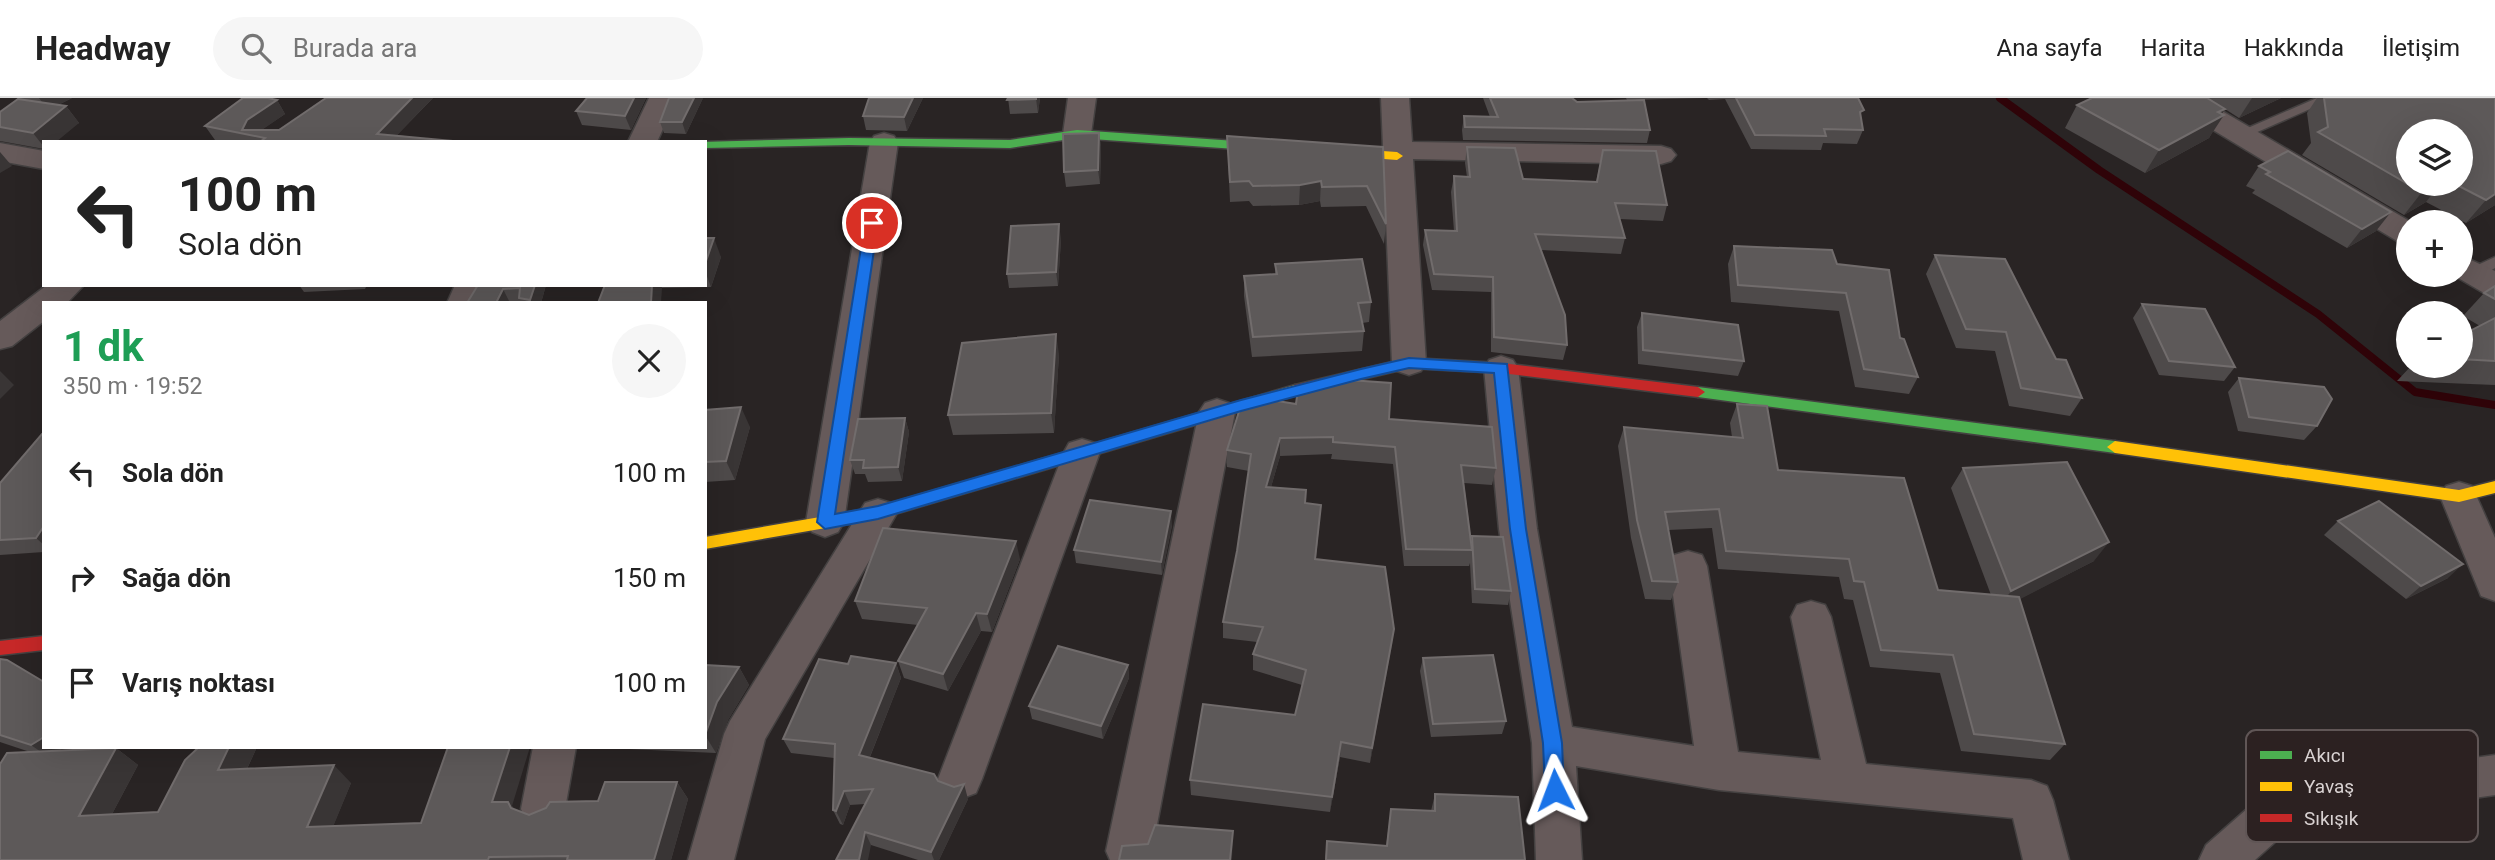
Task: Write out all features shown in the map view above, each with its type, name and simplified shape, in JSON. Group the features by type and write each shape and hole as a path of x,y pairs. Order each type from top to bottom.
{"street":[{"path":"643,140 663,98"},
{"path":"1077,134 1082,98"},
{"path":"1395,98 1409,363"},
{"path":"2180,98 2396,227"},
{"path":"707,144 1019,144 1055,141 1077,134 1397,153 1661,155"},
{"path":"825,522 884,142"},
{"path":"0,152 42,160"},
{"path":"49,301 66,287"},
{"path":"0,338 42,306"},
{"path":"707,543 878,513 1217,412 1314,385 1409,363 1501,368 1892,416 2459,496 2495,487"},
{"path":"1501,368 1518,529 1553,743 1559,860"},
{"path":"1129,851 1217,412"},
{"path":"960,779 1082,452"},
{"path":"2459,496 2491,567"},
{"path":"711,860 745,734 878,513"},
{"path":"1688,566 1718,770"},
{"path":"1811,617 1848,782"},
{"path":"0,648 42,643"},
{"path":"1553,743 1718,770 2031,800 2046,860"},
{"path":"543,809 555,749"},
{"path":"2222,860 2246,839"}],"lane":[{"path":"2241,134 2329,98"}],"building":[{"path":"243,98 277,100 247,120 242,130 279,130 326,98 412,98 377,134 441,140 262,140 265,138 205,126"},
{"path":"587,98 634,98 625,116 576,111"},
{"path":"669,98 694,98 682,122 660,122"},
{"path":"869,98 913,98 904,117 863,116"},
{"path":"1036,98 1036,99 1007,100"},
{"path":"1490,98 1572,98 1577,102 1644,100 1650,130 1465,127 1464,116 1498,117"},
{"path":"1736,98 1858,98 1864,110 1860,112 1863,130 1824,129 1826,136 1755,135"},
{"path":"2092,98 2207,98 2225,109 2218,112 2224,115 2159,150 2077,105"},
{"path":"2324,98 2495,98 2495,194 2486,200 2473,193 2473,119 2396,119 2396,177 2318,132 2328,127"},
{"path":"18,99 66,106 33,133 0,127 0,112"},
{"path":"1099,133 1098,170 1064,172 1063,134"},
{"path":"1227,136 1383,147 1386,224 1367,186 1322,187 1321,181 1300,185 1253,186 1249,181 1230,182"},
{"path":"1467,147 1515,148 1523,179 1597,182 1603,150 1656,151 1667,205 1615,203 1625,238 1535,234 1565,315 1567,345 1494,337 1493,277 1434,274 1425,230 1457,231 1454,176 1470,177"},
{"path":"2288,151 2391,212 2362,229 2266,174 2270,172 2259,166"},
{"path":"1059,224 1056,272 1007,274 1011,226"},
{"path":"707,238 714,238 707,258"},
{"path":"1734,246 1832,250 1837,264 1889,270 1900,338 1904,339 1918,377 1864,369 1846,293 1738,285"},
{"path":"1935,255 2005,259 2056,359 2066,360 2082,398 2021,388 2006,332 1966,329"},
{"path":"1362,259 1371,302 1358,303 1364,331 1253,337 1244,276 1277,274 1275,264"},
{"path":"2495,286 2495,299 2484,293"},
{"path":"477,287 534,287 530,300 519,298 520,288 503,289 497,301 468,301"},
{"path":"604,287 652,287 651,301 599,301"},
{"path":"2142,304 2205,309 2235,367 2169,361"},
{"path":"1642,313 1738,325 1744,361 1643,350"},
{"path":"2495,318 2495,361 2473,360 2473,329"},
{"path":"1056,334 1051,413 948,415 962,343"},
{"path":"2239,378 2324,387 2332,399 2317,426 2249,417"},
{"path":"1335,379 1391,383 1389,419 1492,427 1496,468 1461,465 1472,550 1406,549 1395,447 1333,442 1333,437 1280,438 1266,487 1306,490 1305,503 1321,505 1315,559 1385,567 1394,629 1372,748 1341,742 1332,797 1190,780 1203,704 1295,715 1306,670 1253,654 1263,627 1223,622 1237,551 1251,454 1227,450 1241,405 1265,399 1296,404 1298,389"},
{"path":"1737,404 1767,406 1778,470 1904,478 1938,590 2019,597 2065,744 1974,734 1953,655 1881,650 1864,582 1854,581 1849,559 1726,551 1719,509 1665,512 1678,582 1652,581 1637,520 1624,427 1743,438"},
{"path":"741,407 726,461 707,462 707,410"},
{"path":"905,418 898,467 863,468 864,460 850,460 858,419"},
{"path":"42,434 42,529 36,538 0,540 0,483"},
{"path":"2067,462 2109,542 2011,591 1963,468"},
{"path":"1090,500 1171,511 1161,562 1074,550"},
{"path":"2379,501 2463,564 2421,586 2338,521"},
{"path":"883,528 1016,541 987,614 976,613 943,674 898,661 927,608 855,601"},
{"path":"1472,536 1503,537 1511,591 1475,589"},
{"path":"1058,646 1128,665 1101,726 1029,706"},
{"path":"1493,655 1506,721 1433,724 1423,658"},
{"path":"851,656 896,663 859,755 934,774 938,781 954,787 964,784 931,852 865,832 859,860 836,860 873,789 844,791 836,811 833,810 835,744 783,739 819,659 848,664"},
{"path":"0,659 7,660 42,681 42,738 31,745 0,735"},
{"path":"707,665 739,667 717,702 707,730"},
{"path":"115,749 79,816 158,812 185,760 197,749 228,749 218,770 334,765 307,827 421,823 447,749 509,749 492,802 508,802 511,808 529,815 546,808 550,802 598,801 605,782 677,782 654,860 567,860 568,856 489,857 488,860 0,860 0,764 7,753"},
{"path":"1435,794 1518,797 1525,860 1326,860 1327,841 1387,846 1391,809 1435,811"},
{"path":"1155,825 1233,831 1230,860 1119,860 1122,846 1148,844"}],"waterway":[{"path":"2000,98 2099,170 2318,314 2415,392 2495,405"}],"traffic: fast":[{"path":"707,144 1010,144 1077,134 1295,149"},
{"path":"1698,392 2115,447"}],"traffic: slow":[{"path":"1295,149 1397,156"},
{"path":"707,543 878,513 1295,390"},
{"path":"2115,447 2459,496 2495,487"}],"traffic: jam":[{"path":"1295,390 1409,363 1501,368 1698,392"},
{"path":"0,648 42,643"}],"route":[{"path":"872,223 825,522 878,513 1241,405 1409,363 1501,368 1518,529 1553,743 1555,790"}]}
